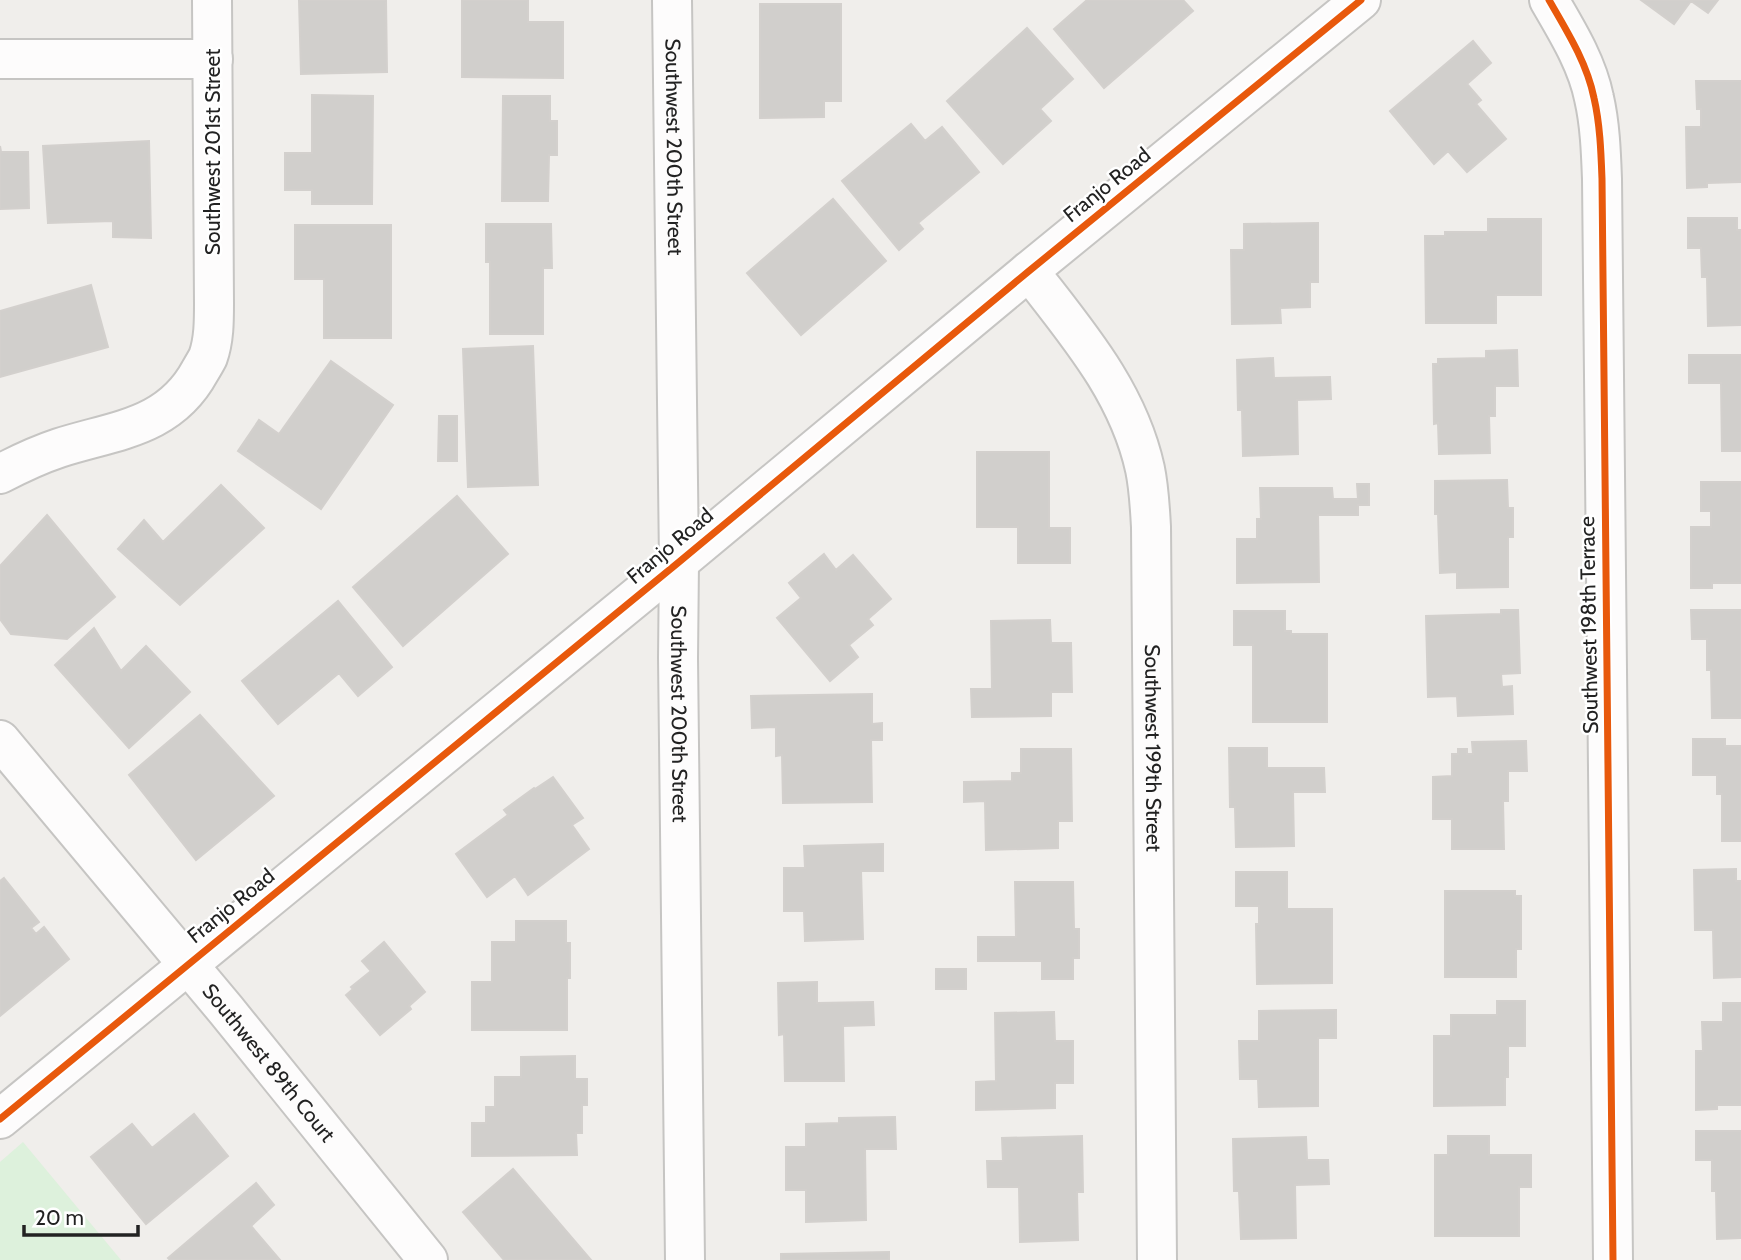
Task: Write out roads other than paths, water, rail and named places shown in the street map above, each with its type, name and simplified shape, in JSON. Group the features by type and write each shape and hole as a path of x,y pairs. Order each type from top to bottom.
{"street":[{"name":"Southwest 201st Street","path":"0,474 30,458 137,426 168,409 191,387 208,357 214,303 212,0"},
{"name":"Southwest 200th Street","path":"672,0 685,1260"},
{"name":"Franjo Road","path":"0,1119 1361,0"},
{"name":"Southwest 198th Terrace","path":"1549,0 1583,62 1594,96 1600,137 1613,1260"},
{"path":"0,60 213,59"},
{"name":"Southwest 199th Street","path":"1029,271 1102,367 1136,437 1145,468 1149,496 1157,1260"},
{"name":"Southwest 89th Court","path":"0,740 243,1031 428,1260"}]}
